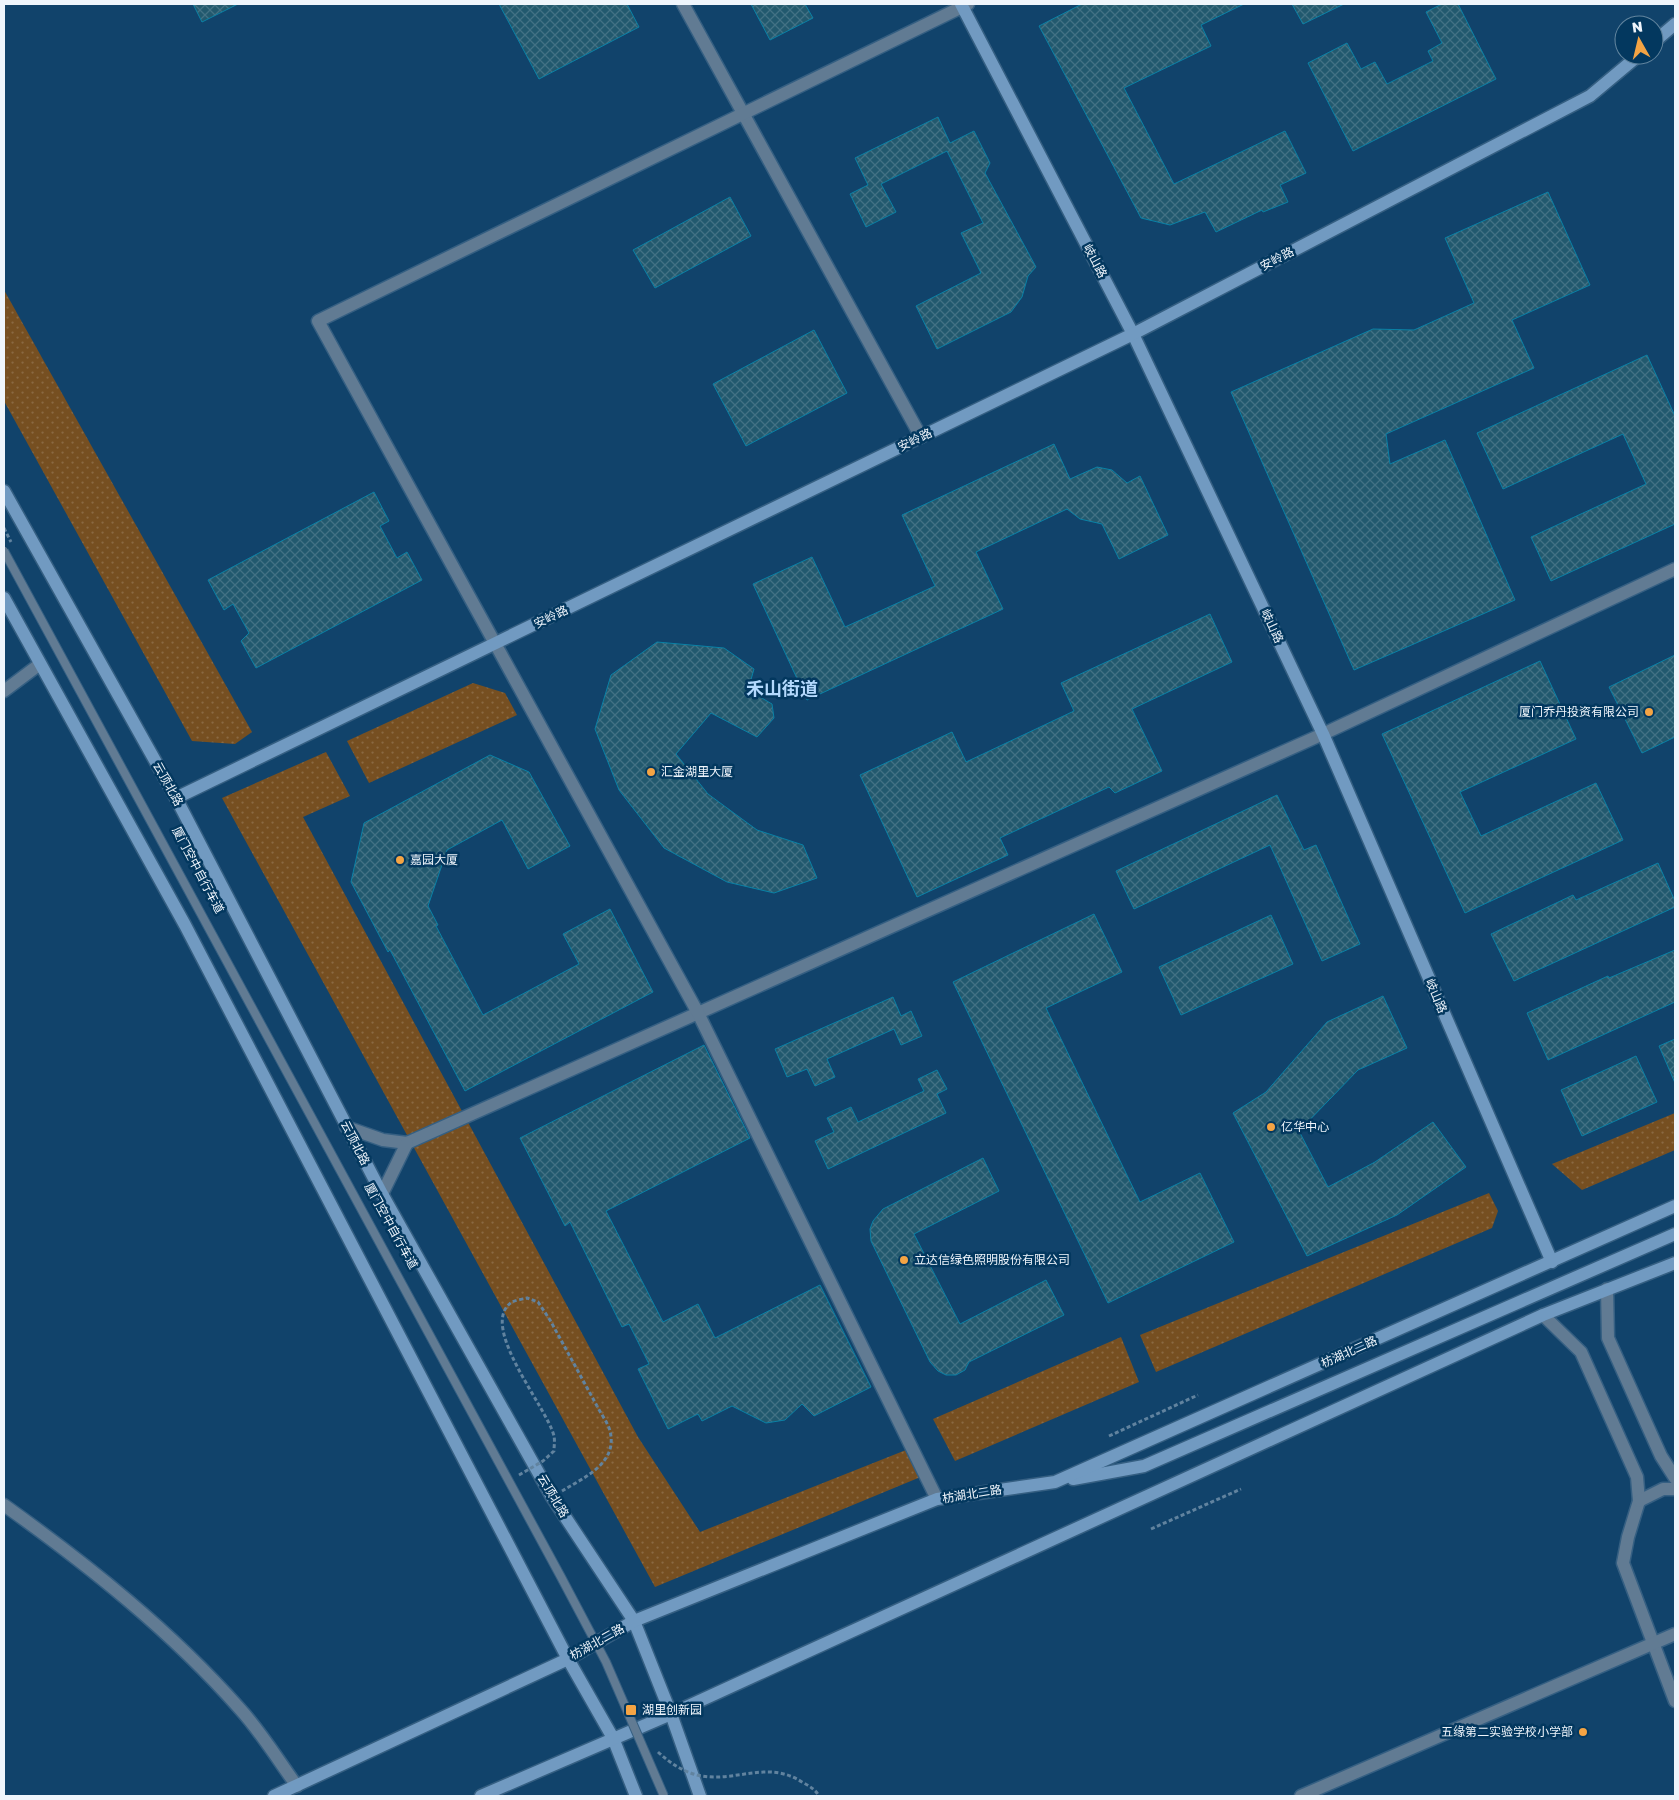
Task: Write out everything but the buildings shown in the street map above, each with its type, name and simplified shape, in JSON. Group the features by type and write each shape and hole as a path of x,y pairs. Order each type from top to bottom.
{"main road":[{"name":"岐山路","path":"964,5 1133,334 1323,734 1552,1262"},
{"path":"1664,33 1675,24"},
{"name":"安岭路","path":"176,798 1133,334 1590,96 1627,65"},
{"name":"云顶北路","path":"4,490 176,798 382,1194 552,1496 634,1621 672,1714 700,1796"},
{"path":"4,598 184,925 568,1659 613,1738 636,1796"},
{"name":"枋湖北二路","path":"274,1796 568,1659 634,1621 937,1500 1056,1482 1675,1206"},
{"path":"1056,1482 1144,1466 1675,1234"},
{"path":"481,1796 672,1714 1543,1315 1675,1263"}],"street":[{"path":"683,4 921,437"},
{"path":"937,1500 698,1013 318,321 964,5"},
{"path":"346,1126 383,1140 407,1143 1323,734 1675,569"},
{"path":"4,691 40,664"},
{"path":"382,1194 407,1143"},
{"path":"1607,1289 1608,1338 1661,1456 1675,1478"},
{"path":"1543,1315 1580,1352 1637,1477 1639,1501 1628,1537 1623,1563 1675,1701"},
{"path":"1639,1501 1663,1488 1675,1489"},
{"path":"4,1505 105,1582 177,1644 241,1710 297,1786"},
{"path":"1301,1796 1675,1634"}],"lane":[{"path":"4,551 561,1577 606,1662 664,1796"}],"path":[{"path":"4,528 12,544"},
{"path":"519,1475 543,1461 554,1451 554,1437 548,1422 512,1359 503,1336 502,1316 512,1302 527,1298 538,1302 550,1320 610,1430 610,1450 604,1464 552,1496"},
{"path":"1109,1436 1198,1395"},
{"path":"514,1467 524,1484"},
{"path":"1151,1529 1241,1489"},
{"path":"651,1746 672,1765 698,1775 734,1775 768,1770 790,1774 816,1791 819,1796"}],"shaded area":[{"path":"4,290 252,732 235,744 192,741 4,401"},
{"path":"473,683 505,693 517,715 369,783 347,741"},
{"path":"326,752 350,796 303,817 638,1437 700,1532 911,1448 923,1476 655,1587 222,798"},
{"path":"1675,1113 1675,1150 1582,1190 1552,1164"},
{"path":"1489,1193 1498,1211 1492,1228 1156,1372 1140,1335"},
{"path":"1121,1337 1139,1382 955,1461 933,1419"}],"place":[{"name":"厦门乔丹投资有限公司","path":"1649,712"},
{"name":"汇金湖里大厦","path":"651,772"},
{"name":"嘉园大厦","path":"400,860"},
{"name":"亿华中心","path":"1271,1127"},
{"name":"立达信绿色照明股份有限公司","path":"904,1260"},
{"name":"湖里创新园","path":"631,1710"},
{"name":"五缘第二实验学校小学部","path":"1583,1732"}],"district":[{"name":"禾山街道","path":"782,689"}]}
